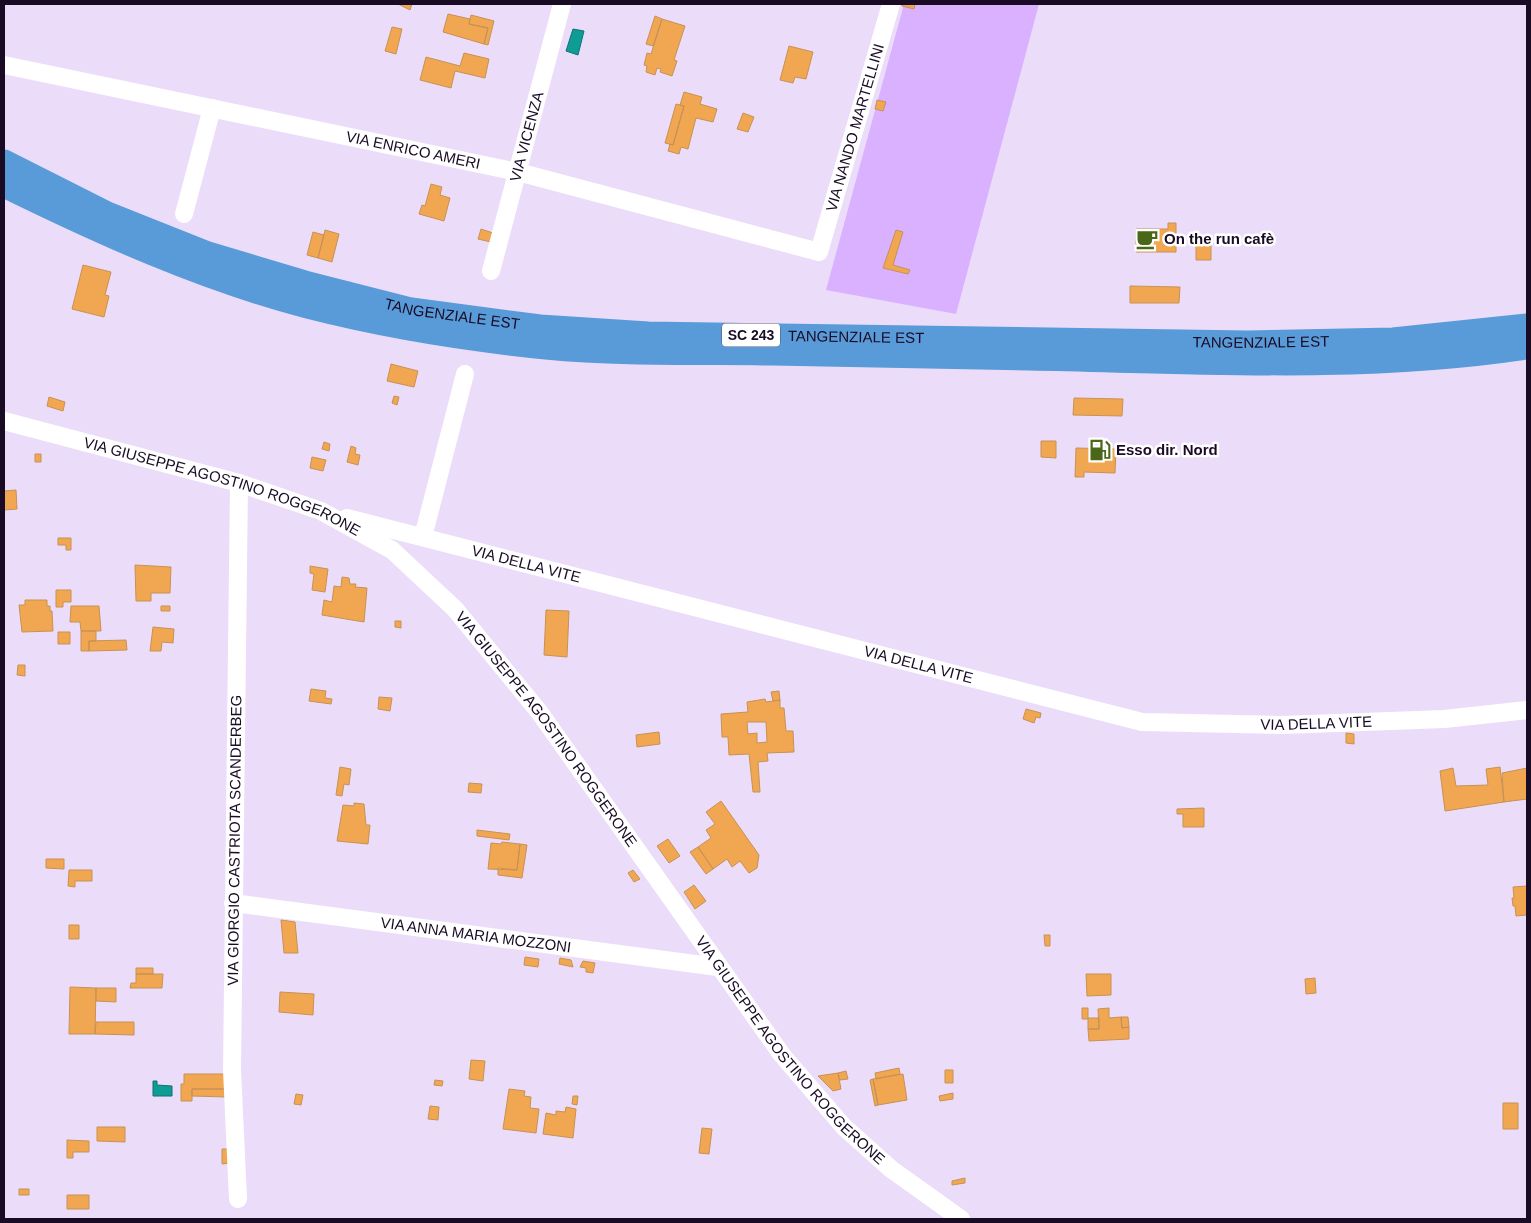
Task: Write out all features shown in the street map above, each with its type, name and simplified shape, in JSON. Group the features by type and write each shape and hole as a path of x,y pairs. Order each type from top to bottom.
{"highway":[{"name":"TANGENZIALE EST","path":"4,162 105,213 217,256 305,284 412,310 540,327 648,334 1248,343 1393,340 1527,326"},
{"name":"TANGENZIALE EST","path":"4,185 106,235 177,263 307,306 418,330 547,347 671,352 1238,361 1357,361 1442,356 1527,347"}],"street":[{"name":"VIA VICENZA","path":"492,271 562,4"},
{"name":"VIA NANDO MARTELLINI","path":"819,252 891,4"},
{"name":"VIA ENRICO AMERI","path":"4,65 518,172 819,252"},
{"path":"184,214 212,108"},
{"path":"423,537 465,374"},
{"name":"VIA GIUSEPPE AGOSTINO ROGGERONE","path":"4,421 239,483 322,511 392,550 455,609 540,713 782,1055 844,1127 891,1169 961,1219"},
{"name":"VIA GIORGIO CASTRIOTA SCANDERBEG","path":"238,1198 232,1070 239,483"},
{"name":"VIA DELLA VITE","path":"322,511 1142,722 1292,724 1444,719 1527,710"},
{"name":"VIA ANNA MARIA MOZZONI","path":"233,903 718,967"}],"shaded area":[{"path":"904,4 1039,4 956,314 826,290"},
{"path":"573,29 584,31 578,55 566,51"},
{"path":"153,1081 157,1081 157,1085 172,1086 172,1096 153,1096"}],"building":[{"path":"398,4 412,4 410,10"},
{"path":"902,4 915,4 914,9 902,6"},
{"path":"448,14 470,19 469,24 488,28 484,44 443,32"},
{"path":"471,15 494,21 488,45 484,44 488,28 469,24"},
{"path":"655,16 662,19 653,46 646,44"},
{"path":"662,19 685,26 674,60 677,61 672,76 660,72 661,69 657,68 655,75 646,72 647,66 644,65 647,53 651,54"},
{"path":"392,27 402,29 396,54 385,51"},
{"path":"789,46 813,52 806,79 795,77 793,83 780,80"},
{"path":"464,53 489,59 485,78 455,71 451,88 420,80 426,57 460,66"},
{"path":"684,92 702,97 700,104 717,109 713,122 696,118 688,149 681,147 679,154 668,151 670,144 673,145 684,106 680,105"},
{"path":"877,100 886,102 883,111 875,109"},
{"path":"676,104 684,106 673,145 665,143"},
{"path":"743,113 754,117 748,132 737,129"},
{"path":"431,184 442,187 440,195 450,198 444,221 419,214 422,205 425,206"},
{"path":"1168,223 1176,223 1176,252 1136,252 1136,229 1168,229"},
{"path":"481,229 493,233 491,242 478,239"},
{"path":"325,230 339,234 332,262 318,258"},
{"path":"896,230 903,232 893,265 910,270 908,274 883,268"},
{"path":"313,232 324,235 318,258 307,255"},
{"path":"1196,243 1211,243 1211,260 1196,260"},
{"path":"83,265 111,272 105,295 109,296 104,317 72,309"},
{"path":"1130,286 1180,287 1179,303 1130,303"},
{"path":"391,364 418,371 414,387 387,381"},
{"path":"394,396 399,397 397,405 392,403"},
{"path":"49,397 65,402 63,411 47,406"},
{"path":"1074,398 1123,399 1122,416 1073,415"},
{"path":"1041,441 1056,441 1056,458 1041,457"},
{"path":"324,442 330,444 329,451 322,449"},
{"path":"351,446 356,448 355,454 360,455 358,465 347,462"},
{"path":"1076,448 1116,449 1115,473 1084,472 1084,477 1075,477"},
{"path":"35,454 41,454 41,462 35,462"},
{"path":"312,457 326,460 323,471 310,468"},
{"path":"16,490 17,509 4,510 4,491"},
{"path":"58,538 71,538 71,550 66,550 66,545 58,545"},
{"path":"135,565 171,567 170,593 151,593 151,601 136,601"},
{"path":"310,566 328,569 325,592 312,590 314,574 310,573"},
{"path":"342,577 349,578 350,584 356,584 355,587 367,588 364,622 322,615 324,600 332,602 334,586 341,587"},
{"path":"56,590 71,590 71,602 63,602 63,607 56,607"},
{"path":"25,600 47,600 47,606 50,606 50,611 52,611 53,631 22,632 19,605 25,605"},
{"path":"71,606 99,606 101,631 81,631 80,622 70,622"},
{"path":"161,606 170,606 170,611 161,611"},
{"path":"546,610 569,611 567,657 544,655"},
{"path":"395,621 401,621 401,628 395,627"},
{"path":"153,627 174,629 173,643 162,642 161,651 150,651"},
{"path":"81,631 96,631 96,641 89,641 89,651 81,651"},
{"path":"58,632 70,632 70,644 58,644"},
{"path":"126,640 127,650 89,651 89,641"},
{"path":"18,665 25,665 25,676 17,675"},
{"path":"311,689 326,691 325,698 332,699 331,704 309,701"},
{"path":"779,691 780,700 773,701 771,692"},
{"path":"379,697 392,698 390,711 378,709"},
{"path":"765,699 766,702 780,700 780,708 784,708 786,731 793,731 794,752 767,753 768,761 758,762 760,792 753,792 749,754 729,755 728,737 722,737 721,714 748,712 747,702","holes":["747,722 766,722 767,742 757,743 757,733 748,734"]},
{"path":"1026,709 1041,713 1040,718 1036,717 1034,723 1023,719"},
{"path":"659,732 660,744 637,747 636,735"},
{"path":"1346,733 1354,734 1354,744 1346,743"},
{"path":"340,767 351,769 349,785 344,784 342,796 336,795"},
{"path":"1500,767 1504,802 1445,811 1440,771 1453,768 1456,786 1488,785 1486,769"},
{"path":"1527,768 1527,799 1504,802 1502,773"},
{"path":"469,783 482,784 481,793 468,792"},
{"path":"721,801 759,855 757,868 749,873 740,861 732,867 727,859 713,869 698,847 711,838 706,830 715,824 706,812"},
{"path":"354,803 364,804 366,825 370,825 368,844 337,841 343,805 354,806"},
{"path":"1204,808 1204,827 1183,827 1183,814 1177,814 1177,809"},
{"path":"477,830 510,834 509,840 477,836"},
{"path":"668,839 680,856 669,863 657,846"},
{"path":"502,842 520,844 517,870 488,869 491,843 501,844"},
{"path":"520,844 527,845 522,878 498,875 498,868 517,870"},
{"path":"698,847 713,869 706,874 690,852"},
{"path":"46,859 64,859 64,869 46,868"},
{"path":"69,870 92,870 92,881 75,881 75,887 68,886"},
{"path":"633,870 640,879 634,882 628,873"},
{"path":"694,885 706,901 695,909 684,892"},
{"path":"1527,886 1527,915 1516,916 1512,898 1514,898 1513,887"},
{"path":"281,920 295,922 298,953 284,953"},
{"path":"69,925 79,925 79,939 69,939"},
{"path":"1044,935 1050,935 1050,946 1045,946"},
{"path":"525,957 539,959 538,967 524,965"},
{"path":"560,958 571,960 573,967 559,964"},
{"path":"583,961 595,963 593,973 586,972 586,968 580,967"},
{"path":"136,968 153,968 153,974 136,974"},
{"path":"136,974 163,974 162,988 130,988 131,983 136,983"},
{"path":"1086,974 1111,974 1111,995 1087,996"},
{"path":"1315,978 1316,993 1306,994 1305,979"},
{"path":"70,987 96,988 95,1034 69,1034"},
{"path":"96,988 116,988 116,1002 96,1001"},
{"path":"280,992 314,994 313,1015 279,1012"},
{"path":"1082,1008 1088,1008 1088,1019 1082,1019"},
{"path":"1109,1008 1109,1018 1121,1017 1122,1028 1129,1027 1129,1039 1089,1041 1088,1029 1099,1029 1098,1009"},
{"path":"1121,1017 1128,1017 1129,1027 1122,1028"},
{"path":"1088,1018 1099,1018 1099,1029 1088,1029"},
{"path":"96,1022 134,1022 134,1035 95,1034"},
{"path":"471,1060 485,1061 483,1081 469,1079"},
{"path":"899,1068 900,1074 876,1079 875,1073"},
{"path":"945,1070 953,1070 953,1083 945,1083"},
{"path":"846,1071 848,1079 840,1080 838,1073"},
{"path":"838,1073 841,1089 833,1091 818,1076"},
{"path":"184,1074 225,1074 226,1089 192,1089 192,1101 181,1101 181,1084 184,1084"},
{"path":"903,1074 907,1100 878,1105 873,1079"},
{"path":"873,1079 878,1105 875,1106 870,1080"},
{"path":"435,1080 443,1081 442,1086 434,1085"},
{"path":"192,1089 226,1089 226,1097 192,1096"},
{"path":"509,1089 525,1091 524,1096 531,1097 530,1108 539,1109 536,1133 503,1129"},
{"path":"953,1093 953,1099 940,1101 939,1096"},
{"path":"296,1094 303,1095 301,1105 294,1104"},
{"path":"573,1096 578,1096 577,1105 572,1104"},
{"path":"1503,1103 1518,1103 1518,1129 1503,1129"},
{"path":"430,1106 439,1107 438,1120 428,1119"},
{"path":"566,1107 576,1109 573,1138 543,1134 546,1113 556,1115 556,1111 565,1112"},
{"path":"97,1127 125,1127 125,1142 97,1141"},
{"path":"702,1128 712,1129 709,1154 699,1153"},
{"path":"67,1140 89,1141 89,1152 73,1152 73,1158 67,1158"},
{"path":"222,1149 229,1149 230,1163 222,1164"},
{"path":"965,1178 965,1183 952,1185 952,1181"},
{"path":"19,1189 29,1189 29,1195 19,1195"},
{"path":"67,1195 89,1195 89,1209 67,1209"}],"place":[{"name":"On the run cafè","path":"1147,239"},
{"name":"Esso dir. Nord","path":"1100,450"}]}
